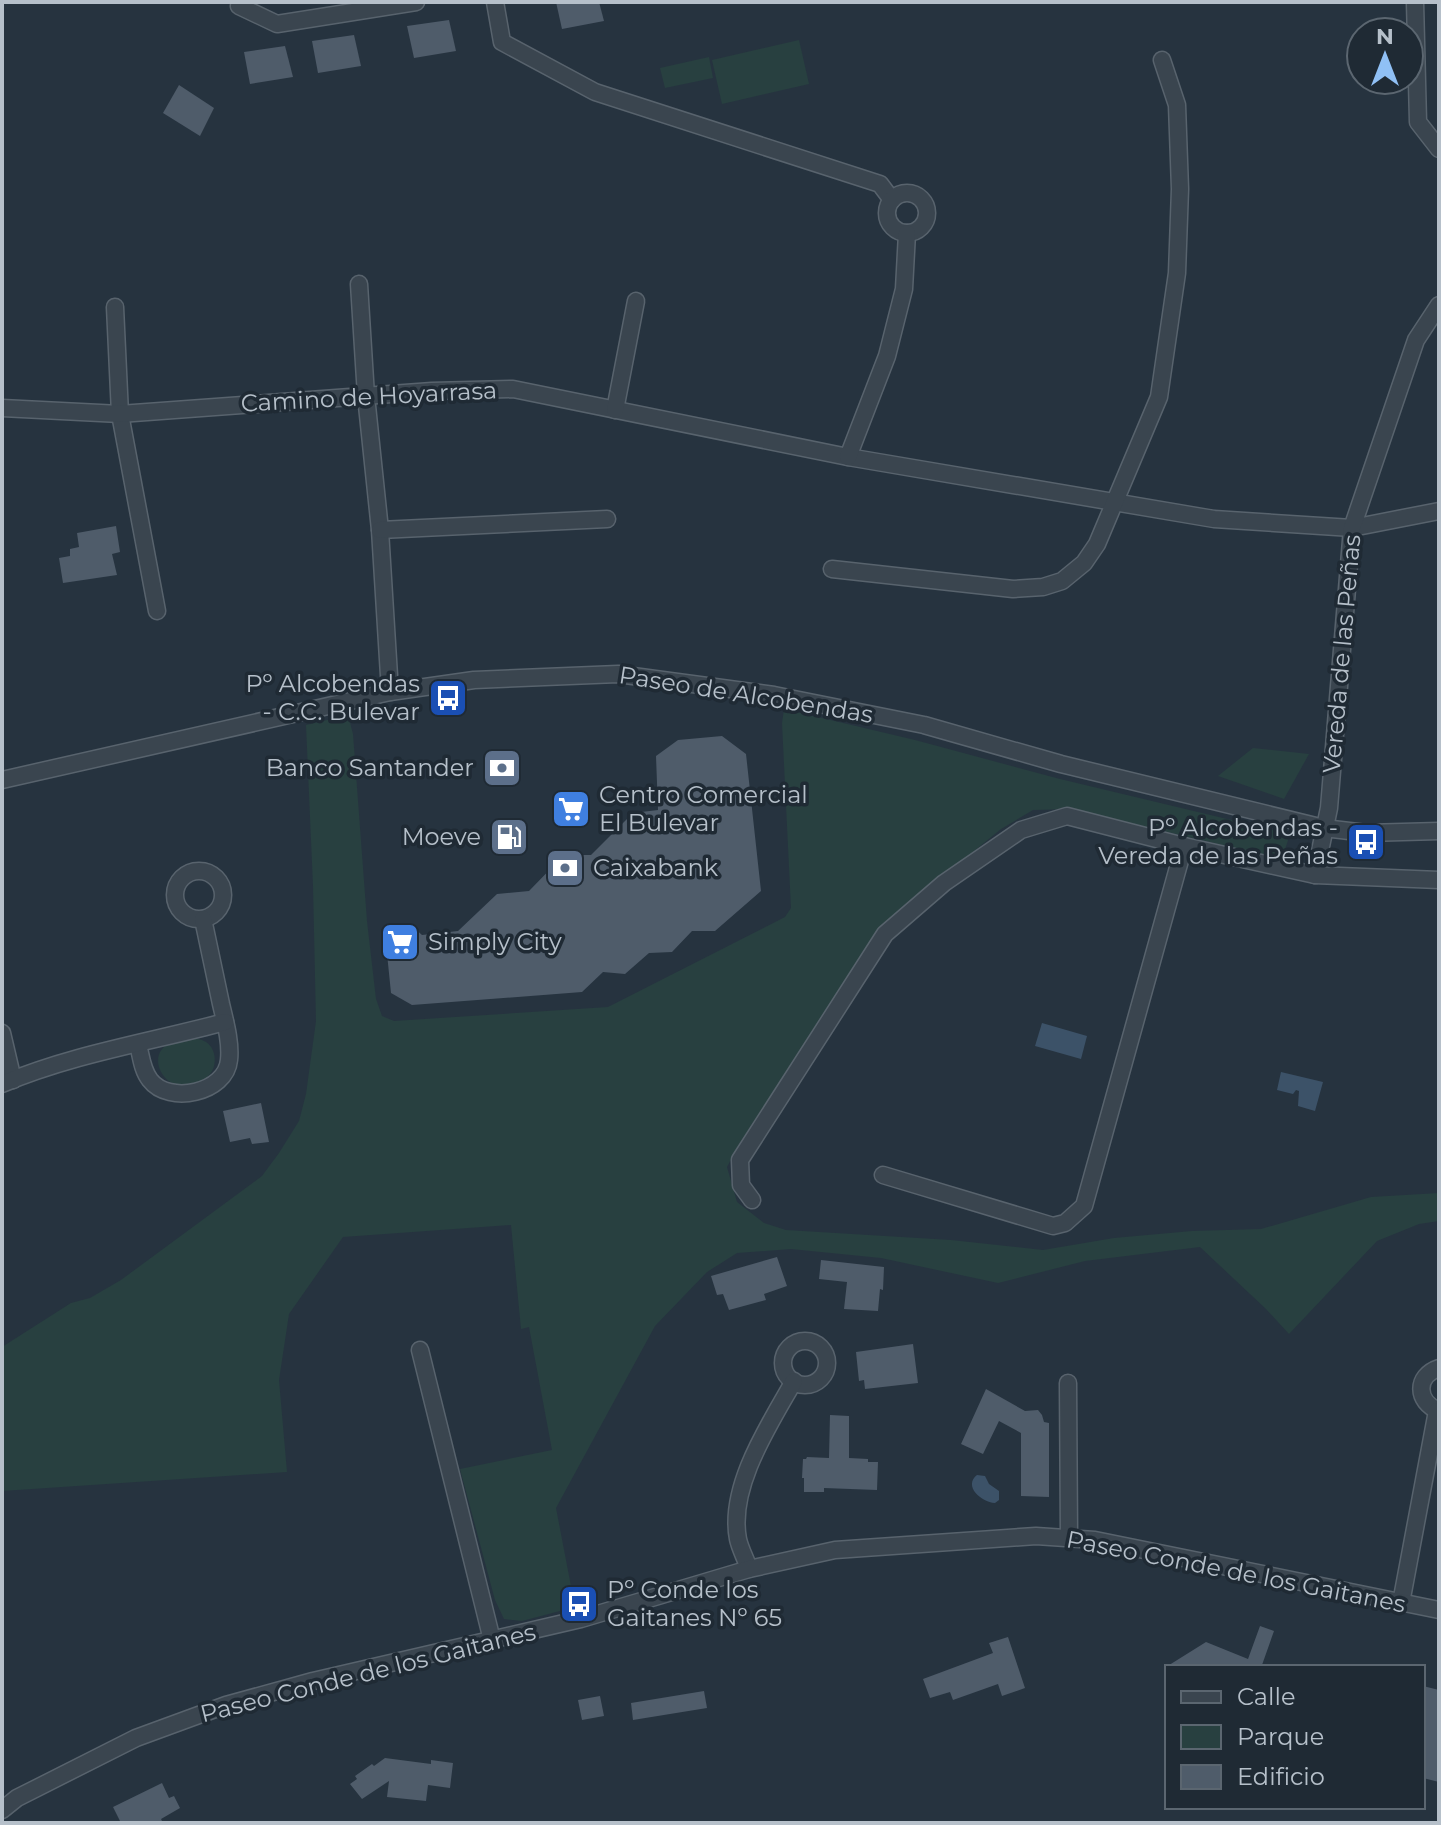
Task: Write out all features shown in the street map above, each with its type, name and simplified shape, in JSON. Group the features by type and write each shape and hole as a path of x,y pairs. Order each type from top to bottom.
{"street":[{"path":"239,6 277,24 416,2"},
{"path":"495,2 502,42 595,92 880,184 892,200"},
{"path":"1415,2 1418,122 1439,149"},
{"path":"832,569 1013,589 1043,587 1062,581 1084,563 1097,544 1159,397 1177,273 1180,189 1177,105 1162,60"},
{"path":"906,193 920,198 927,212 921,226 907,233 893,228 887,214 892,200 906,193"},
{"path":"848,457 891,342 904,289 907,233"},
{"path":"359,284 390,692"},
{"path":"615,410 636,301"},
{"name":"Vereda de las Peñas","path":"1315,875 1329,808 1352,528 1416,340 1439,305"},
{"path":"115,307 120,414 157,611"},
{"name":"Camino de Hoyarrasa","path":"2,408 120,414 432,391 513,389 848,457 1214,519 1352,528 1439,511"},
{"path":"380,530 607,519"},
{"name":"Paseo de Alcobendas","path":"2,780 390,692 474,680 618,674 774,695 924,725 1061,764 1324,828 1366,833 1439,831"},
{"path":"752,1200 741,1185 740,1160 885,934 944,883 1021,830 1067,816 1315,875 1439,880"},
{"path":"883,1175 1053,1226 1065,1223 1084,1206 1184,846"},
{"path":"138,1044 150,1080 160,1088 176,1093 205,1089 217,1083 225,1072 229,1060 225,1022 203,919"},
{"path":"2,1033 7,1082 93,1053 225,1022"},
{"path":"420,1350 492,1640"},
{"path":"1401,1603 1438,1411 1424,1400 1422,1383 1426,1376 1439,1368"},
{"path":"749,1569 738,1539 737,1516 745,1479 754,1451 794,1381"},
{"path":"1068,1383 1069,1538"},
{"name":"Paseo Conde de los Gaitanes","path":"2,1810 10,1799 136,1738 226,1705 313,1681 581,1619 749,1569 835,1550 1036,1536 1095,1540 1439,1610"}],"green space":[{"path":"799,40 809,84 722,104 712,60"},
{"path":"709,57 713,78 665,88 660,68"},
{"path":"784,709 1290,834 1282,859 1071,809 1033,810 1001,829 880,928 727,1167 737,1202 764,1223 786,1230 951,1240 1043,1250 1114,1238 1261,1229 1371,1197 1439,1193 1439,1221 1419,1224 1377,1241 1289,1334 1200,1247 1085,1261 998,1283 881,1258 791,1249 737,1253 707,1272 655,1326 556,1508 575,1607 522,1621 504,1619 495,1600 460,1469 552,1450 529,1327 521,1329 511,1225 343,1237 289,1314 279,1380 287,1472 2,1491 2,1347 71,1303 90,1298 121,1280 262,1176 299,1121 316,1021 306,725 348,715 353,734 376,999 382,1016 394,1021 608,1007 785,917 791,908 782,723"},
{"path":"1253,748 1309,754 1284,799 1218,776"},
{"path":"185,1038 208,1043 213,1051 214,1066 201,1081 175,1084 162,1074 158,1058 165,1046"}],"water":[{"path":"1042,1023 1087,1036 1081,1059 1035,1046"},
{"path":"1281,1072 1323,1082 1315,1111 1298,1106 1299,1091 1293,1094 1277,1090"},
{"path":"977,1475 985,1476 989,1484 999,1491 999,1500 995,1503 979,1497 972,1484"}],"building":[{"path":"556,2 599,2 604,21 562,29"},
{"path":"449,20 456,51 414,58 407,26"},
{"path":"354,35 361,66 318,73 312,41"},
{"path":"285,46 293,77 250,84 244,52"},
{"path":"179,85 214,108 200,136 163,113"},
{"path":"116,526 120,552 112,554 117,575 63,583 59,558 70,556 70,549 79,547 77,533"},
{"path":"722,736 746,754 761,891 715,931 692,931 672,952 649,953 625,974 603,972 582,992 412,1005 391,993 385,934 395,926 411,925 422,935 458,931 497,894 529,891 564,855 591,855 633,813 658,810 656,756 678,740"},
{"path":"512,753 513,781 491,782 490,754"},
{"path":"261,1103 269,1142 252,1144 250,1138 230,1142 223,1111"},
{"path":"777,1257 787,1286 764,1294 766,1300 729,1310 723,1294 717,1295 711,1276"},
{"path":"821,1260 884,1267 878,1311 844,1309 847,1282 819,1279"},
{"path":"913,1344 918,1383 865,1389 864,1380 859,1381 856,1352"},
{"path":"986,1389 1025,1411 1038,1410 1044,1422 1049,1423 1049,1497 1021,1496 1021,1433 999,1421 983,1454 961,1444"},
{"path":"830,1415 849,1416 849,1458 878,1462 877,1490 824,1488 824,1492 804,1492 803,1459 829,1458"},
{"path":"1260,1626 1274,1631 1262,1665 1169,1665 1206,1642 1248,1659"},
{"path":"1008,1637 1025,1688 1002,1696 998,1684 953,1700 950,1692 930,1698 923,1679 993,1653 989,1643"},
{"path":"1425,1686 1439,1690 1439,1782 1425,1778"},
{"path":"704,1691 707,1708 633,1720 631,1703"},
{"path":"600,1696 604,1716 582,1720 578,1700"},
{"path":"385,1758 431,1764 431,1760 453,1763 450,1788 428,1785 426,1801 387,1797 389,1781 362,1799 350,1784 357,1779 355,1776"},
{"path":"162,1783 169,1798 174,1796 180,1808 161,1819 163,1823 121,1823 113,1807"}],"place":[{"name":"Pº Alcobendas - C.C. Bulevar","path":"448,698"},
{"name":"Banco Santander","path":"502,768"},
{"name":"Centro Comercial El Bulevar","path":"571,809"},
{"name":"Moeve","path":"509,837"},
{"name":"Pº Alcobendas - Vereda de las Peñas","path":"1366,842"},
{"name":"Caixabank","path":"565,868"},
{"name":"Simply City","path":"400,942"},
{"name":"Pº Conde los Gaitanes Nº 65","path":"579,1604"}]}
